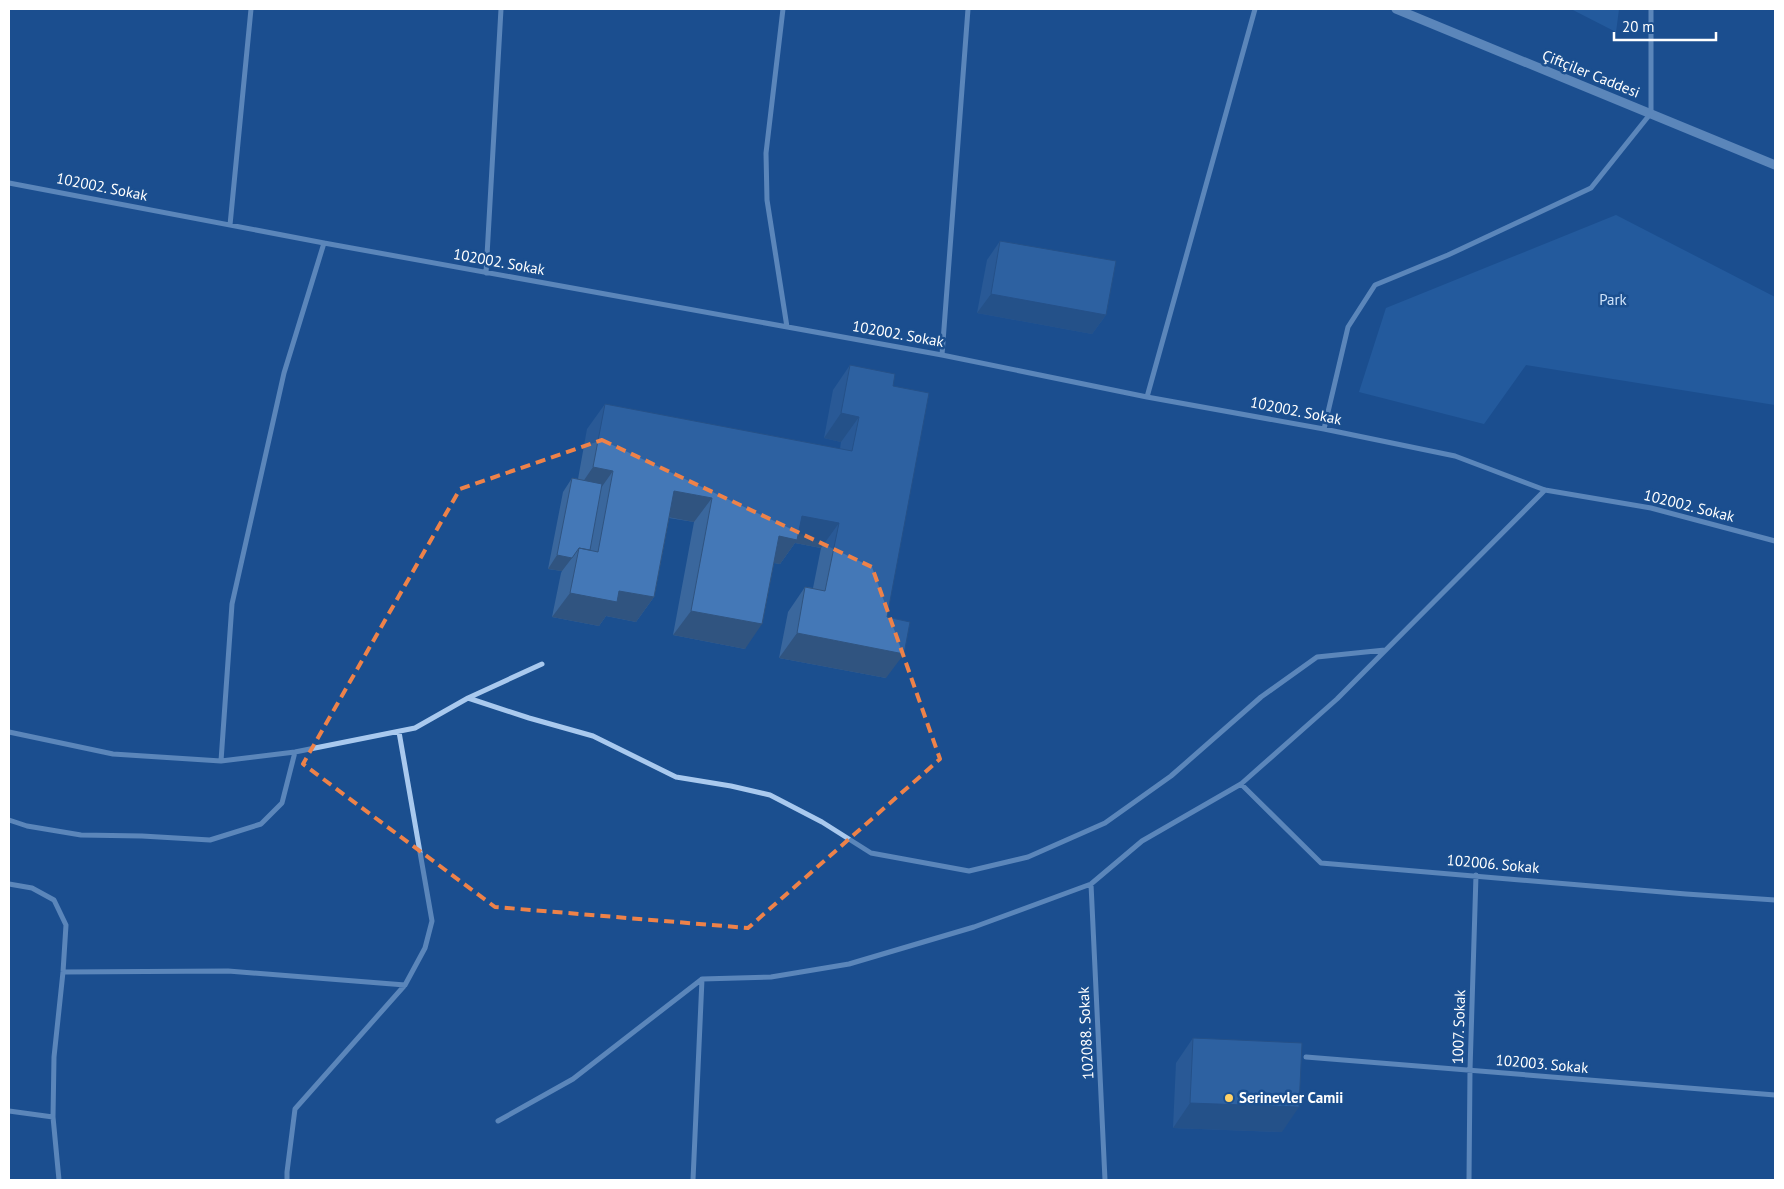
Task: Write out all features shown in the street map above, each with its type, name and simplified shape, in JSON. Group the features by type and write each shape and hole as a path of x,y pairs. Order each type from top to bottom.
{"street":[{"path":"230,224 251,9"},
{"path":"486,272 501,9"},
{"path":"783,9 766,153 766,200 787,327"},
{"path":"942,355 968,9"},
{"path":"1147,397 1255,9"},
{"name":"Çiftçiler Caddesi","path":"1396,9 1775,164"},
{"path":"1324,429 1348,327 1375,285 1448,255 1591,188 1651,113 1651,9"},
{"name":"102002. Sokak","path":"9,183 324,243 942,355 1147,397 1324,429 1455,456 1545,490 1651,508 1775,540"},
{"path":"221,761 232,604 284,373 324,243"},
{"path":"498,1121 572,1079 702,979 771,977 849,964 974,927 1091,884 1142,841 1241,784 1337,699 1545,490"},
{"path":"468,698 593,736 676,778 731,786 770,795 822,822 871,853 969,871 1028,857 1105,823 1171,776 1261,697 1317,657 1385,650"},
{"path":"9,732 112,754 221,761 295,752 414,728 468,698 542,664"},
{"path":"287,1180 295,1109 405,985 425,948 432,921 399,732"},
{"path":"9,820 27,826 81,835 210,840 261,824 282,803 295,752"},
{"name":"102006. Sokak","path":"1241,784 1321,863 1775,900"},
{"name":"1007. Sokak","path":"1469,1180 1470,1070 1476,875"},
{"path":"9,884 32,888 54,900 66,925 54,1056 53,1117 59,1180"},
{"name":"102088. Sokak","path":"1091,884 1106,1180"},
{"path":"63,972 228,971 405,985"},
{"path":"693,1180 702,979"},
{"name":"102003. Sokak","path":"1306,1057 1775,1095"},
{"path":"9,1112 53,1117"}],"highlighted area":[{"path":"602,440 872,567 940,759 748,928 495,907 303,764 460,489"}],"green space":[{"path":"1571,9 1619,9 1616,32"},
{"name":"Park","path":"1616,215 1775,297 1775,405 1526,365 1484,424 1359,392 1386,308"}],"building":[{"path":"1000,241 1116,261 1106,315 991,294"},
{"path":"850,365 895,374 893,386 929,393 887,617 910,622 904,654 797,633 805,587 825,591 839,523 802,516 797,540 779,536 762,624 691,611 712,498 674,491 654,597 619,591 617,602 570,593 579,548 598,552 613,471 593,467 605,404 852,451 859,417 841,413"},
{"path":"572,478 602,484 590,550 579,548 572,558 557,555"},
{"path":"1193,1038 1302,1043 1299,1107 1190,1103"}],"place":[{"name":"Serinevler Camii","path":"1229,1098"}]}
